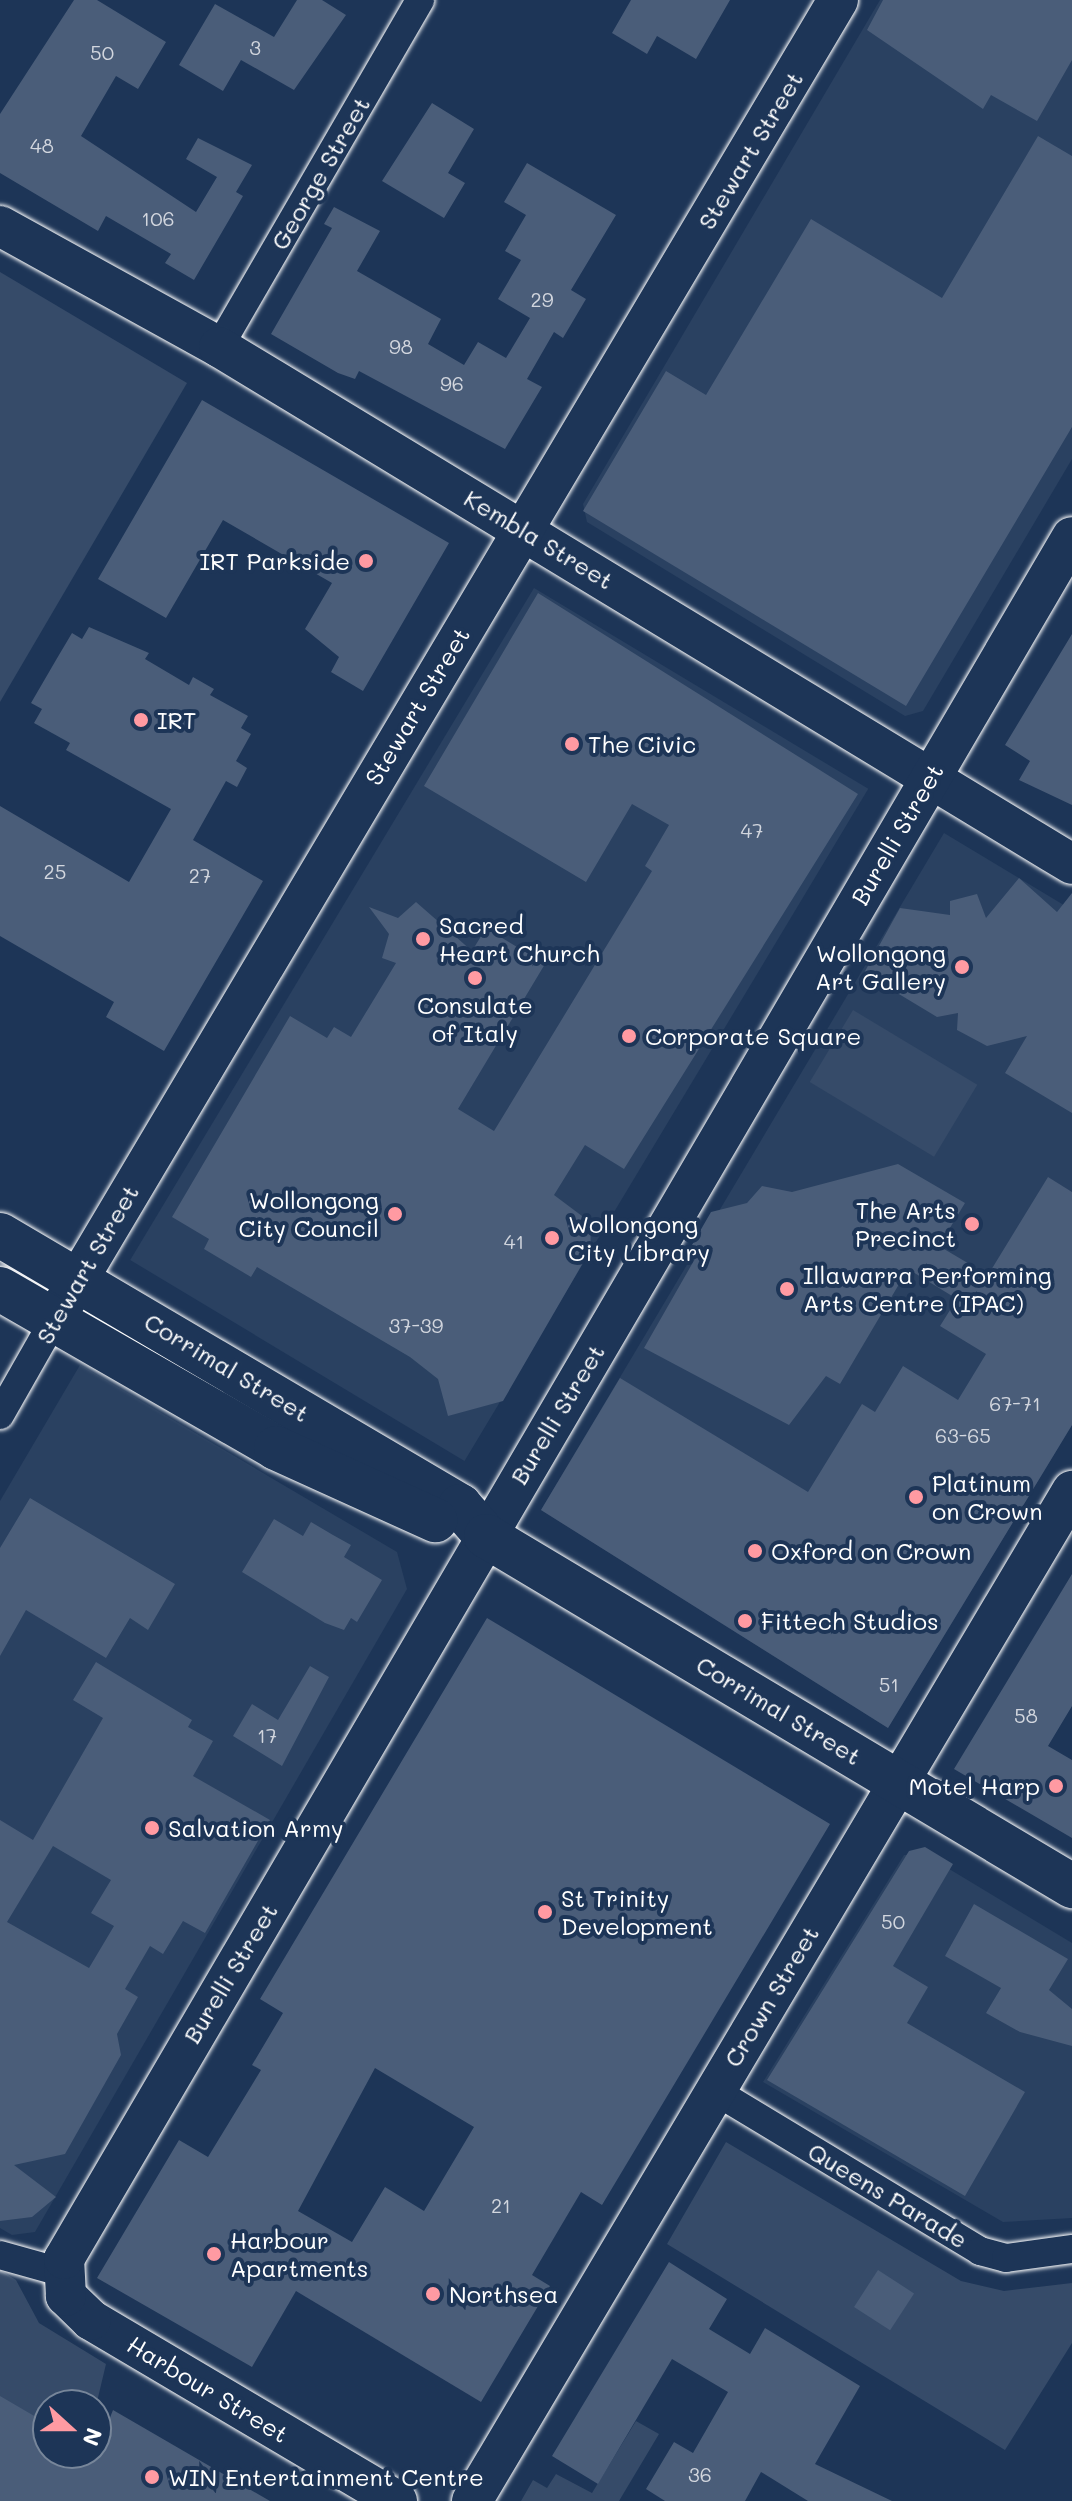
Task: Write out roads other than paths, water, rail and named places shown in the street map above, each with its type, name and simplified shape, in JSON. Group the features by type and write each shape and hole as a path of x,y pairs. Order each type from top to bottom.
{"main road":[{"name":"Stewart Street","path":"54,1320 838,0"},
{"name":"Kembla Street","path":"0,226 219,347 1072,864"},
{"name":"Burelli Street","path":"64,2284 69,2247 1072,537"},
{"name":"Corrimal Street","path":"0,1235 78,1278 460,1506 486,1536"},
{"name":"Corrimal Street","path":"0,1289 276,1448 448,1527 486,1536 1072,1886"},
{"name":"Crown Street","path":"472,2501 1072,1491"},
{"name":"Harbour Street","path":"64,2284 91,2320 397,2501"}],"street":[{"name":"George Street","path":"219,347 420,0"},
{"name":"Stewart Street","path":"0,1415 54,1320"},
{"name":"Queens Parade","path":"715,2091 980,2251 1006,2258 1072,2249"},
{"name":"Harbour Street","path":"0,2255 64,2284"}],"place":[{"name":"IRT Parkside","path":"366,561"},
{"name":"IRT","path":"141,720"},
{"name":"The Civic","path":"572,744"},
{"name":"Sacred Heart Church","path":"423,939"},
{"name":"Wollongong Art Gallery","path":"962,967"},
{"name":"Consulate of Italy","path":"475,978"},
{"name":"Corporate Square","path":"629,1036"},
{"name":"Wollongong City Council","path":"395,1214"},
{"name":"The Arts Precinct","path":"972,1224"},
{"name":"Wollongong City Library","path":"552,1238"},
{"name":"Illawarra Performing Arts Centre (IPAC)","path":"787,1289"},
{"name":"Platinum on Crown","path":"916,1497"},
{"name":"Oxford on Crown","path":"755,1551"},
{"name":"Fittech Studios","path":"745,1621"},
{"name":"Motel Harp","path":"1056,1786"},
{"name":"Salvation Army","path":"152,1828"},
{"name":"St Trinity Development","path":"545,1912"},
{"name":"Harbour Apartments","path":"214,2254"},
{"name":"Northsea","path":"433,2294"},
{"name":"WIN Entertainment Centre","path":"152,2477"}]}
